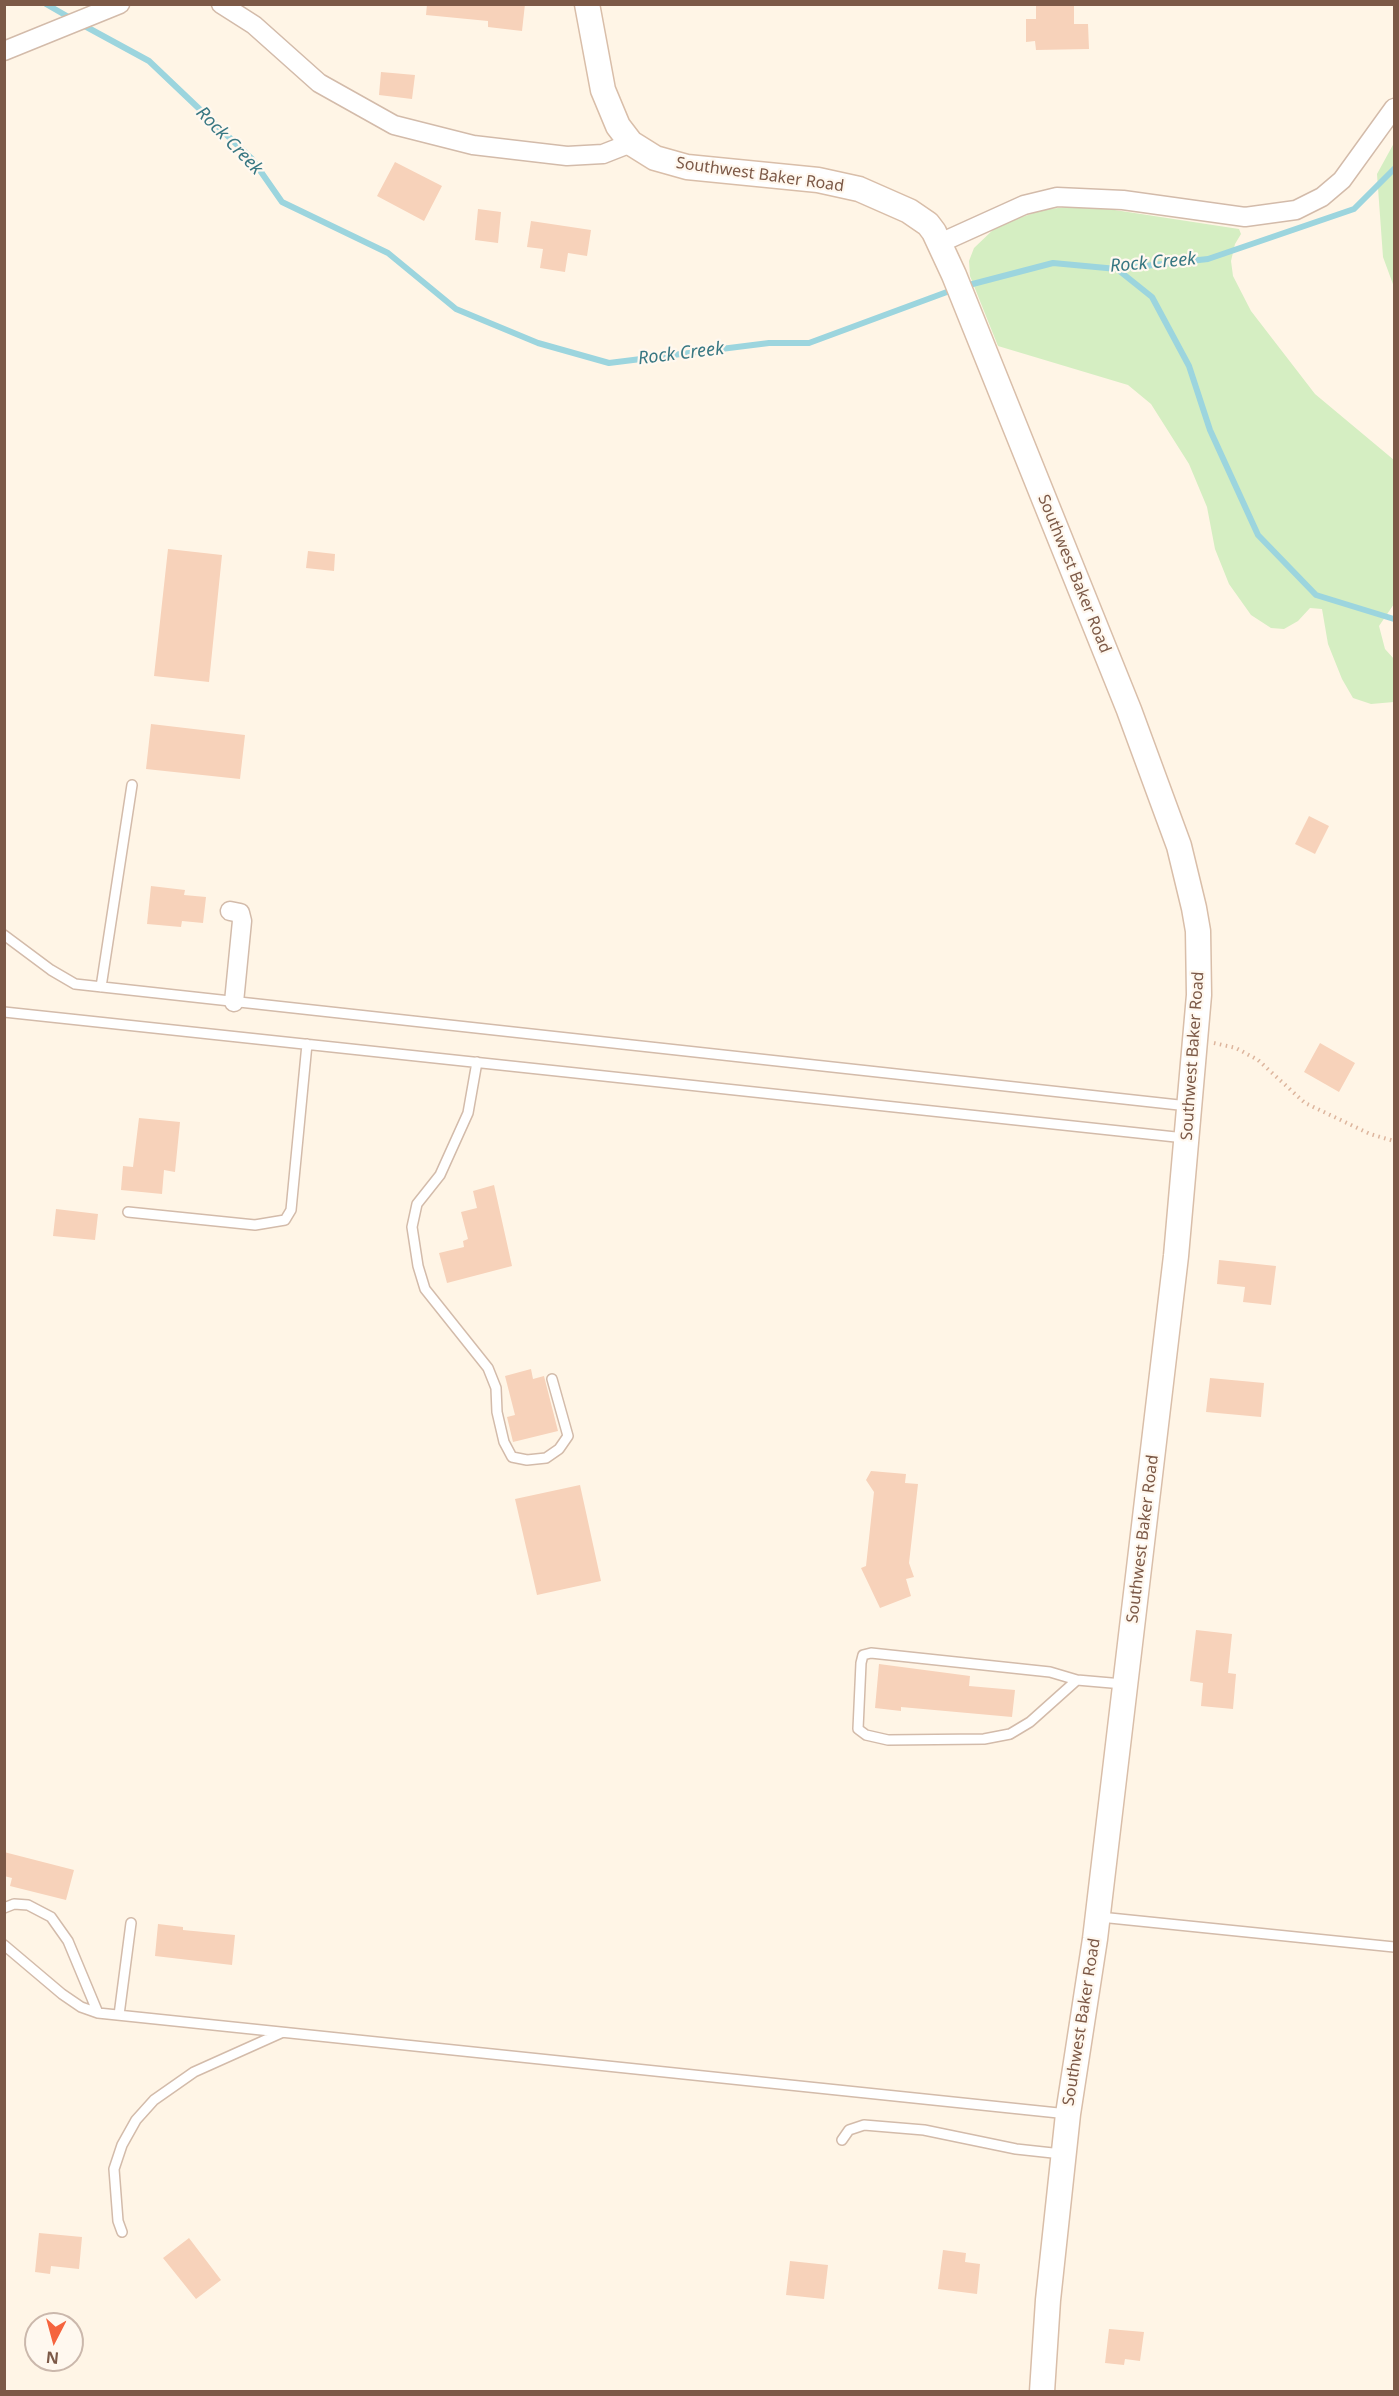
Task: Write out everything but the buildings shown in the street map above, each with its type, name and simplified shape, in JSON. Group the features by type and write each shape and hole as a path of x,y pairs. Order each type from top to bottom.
{"main road":[{"name":"Southwest Baker Road","path":"587,4 603,90 618,126 631,143 655,158 687,167 818,180 859,189 919,217 927,224 940,243 1129,710 1179,846 1198,931 1197,1040 1188,1139 1126,1684 1097,1917 1068,2114 1048,2300 1042,2391"}],"street":[{"path":"4,51 120,4"},
{"path":"221,4 254,25 319,83 394,125 473,145 567,156 603,154 631,143"},
{"path":"940,243 1024,205 1057,197 1123,200 1245,217 1296,210 1322,197 1342,180 1395,108"},
{"path":"230,911 240,914 242,921 234,1002"}],"lane":[{"path":"101,987 132,785"},
{"path":"4,934 51,970 75,984 1191,1106"},
{"path":"4,1012 1188,1139"},
{"path":"128,1212 255,1225 285,1220 291,1210 307,1044"},
{"path":"477,1062 468,1113 440,1175 417,1204 412,1227 418,1266 425,1289 488,1368 496,1388 497,1412 504,1442 512,1456 527,1460 546,1458 559,1449 568,1436 552,1379"},
{"path":"1077,1680 1030,1722 1010,1734 984,1739 888,1740 866,1734 858,1729 861,1663 863,1655 871,1653 1050,1672 1077,1680 1126,1684"},
{"path":"4,1908 14,1904 28,1905 51,1917 68,1941 98,2013"},
{"path":"1097,1917 1395,1947"},
{"path":"118,2015 131,1923"},
{"path":"4,1945 62,1994 81,2007 98,2013 1068,2114"},
{"path":"122,2232 118,2221 114,2169 122,2145 136,2120 154,2100 194,2072 283,2032"},
{"path":"842,2140 849,2130 864,2125 924,2130 1016,2149 1065,2155"}],"path":[{"path":"1197,1040 1236,1048 1258,1060 1305,1103 1370,1134 1395,1141"}],"green space":[{"path":"1394,143 1394,287 1383,257 1377,174"},
{"path":"1095,207 1239,229 1241,234 1235,244 1231,261 1233,276 1251,311 1315,394 1394,460 1394,604 1379,626 1385,649 1394,659 1394,702 1371,704 1353,698 1342,679 1328,644 1322,609 1310,608 1298,621 1284,629 1271,628 1251,615 1229,584 1215,549 1207,507 1189,464 1151,404 1128,385 998,346 970,276 969,261 974,248 997,226 1042,210"}],"waterway":[{"name":"Rock Creek","path":"46,4 72,19"},
{"name":"Rock Creek","path":"81,24 149,61 252,159 282,202 388,253 456,309 538,343 609,363 769,343 809,343 955,289"},
{"name":"Rock Creek","path":"965,286 1053,263 1117,269 1208,259 1354,209 1394,169"},
{"path":"1117,269 1152,297 1189,366 1210,430 1258,535 1316,595 1394,619"}]}
